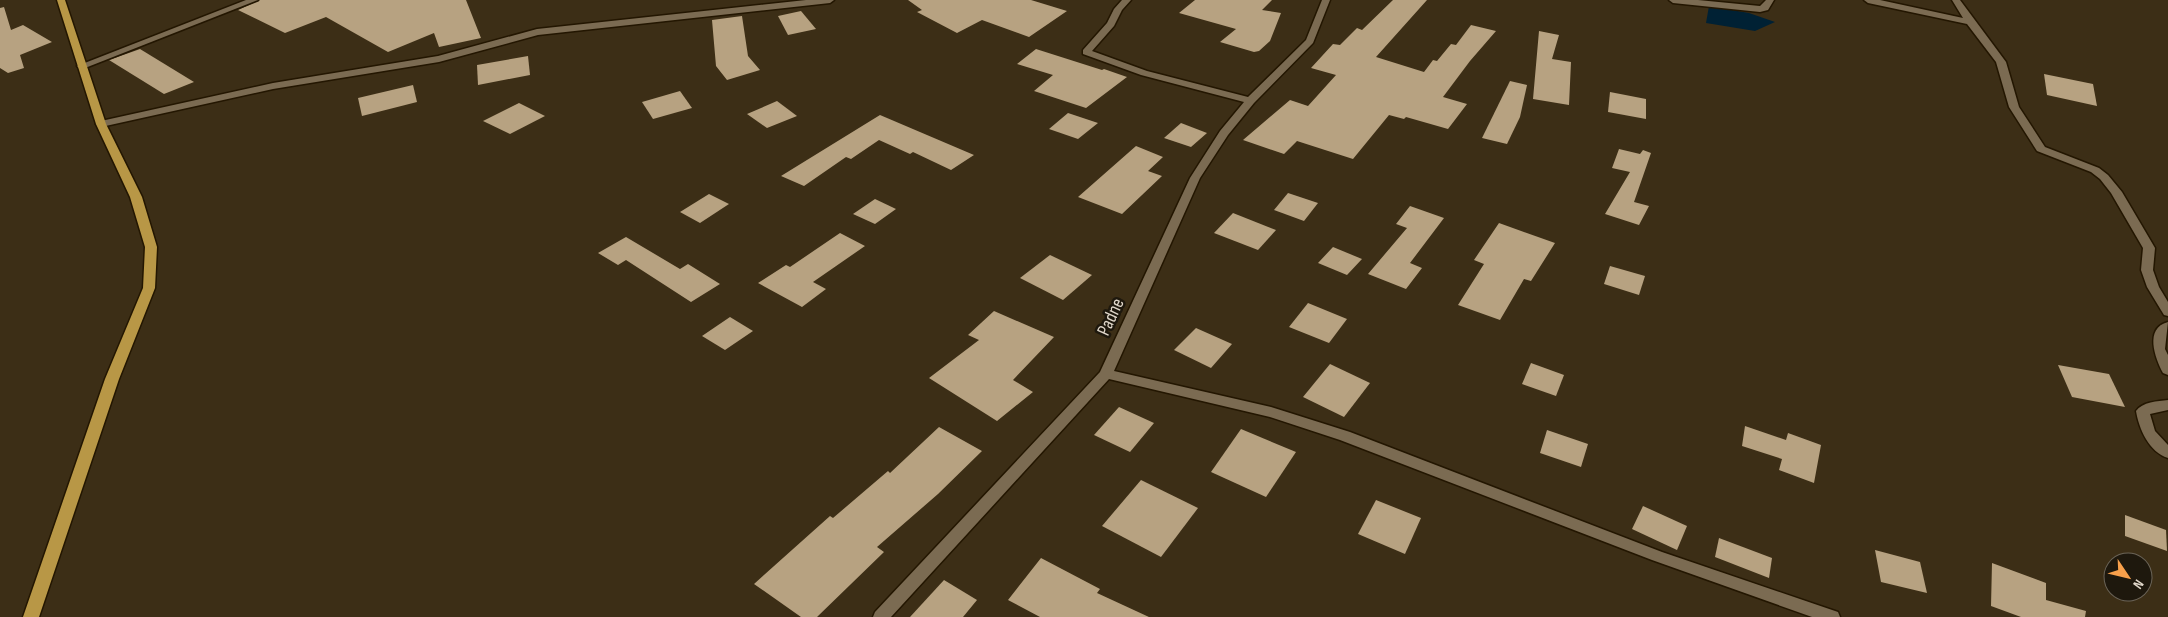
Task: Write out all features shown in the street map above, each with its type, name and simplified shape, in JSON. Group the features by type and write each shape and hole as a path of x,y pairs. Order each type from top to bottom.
{"main road":[{"path":"31,617 112,379 149,288 151,248 136,196 101,124 61,0"}],"street":[{"path":"82,66 254,0"},
{"path":"101,124 273,86 439,58 537,32 830,0"},
{"path":"1127,0 1118,9 1111,24 1086,52 1144,73 1250,101"},
{"name":"Padne","path":"881,617 1106,374 1195,178 1224,133 1250,101 1310,41 1326,0"},
{"path":"1673,0 1760,9 1765,8 1770,0"},
{"path":"1868,0 1970,22"},
{"path":"1956,0 2000,62 2014,107 2041,149 2095,170 2104,177 2116,192 2149,248 2147,270 2153,287 2168,312"},
{"path":"2168,326 2161,332 2159,349 2168,370"},
{"path":"1106,374 1271,412 1345,436 1658,556 1832,617"},
{"path":"2168,406 2153,406 2143,411 2144,427 2157,444 2168,453"}],"water":[{"path":"1709,6 1749,13 1775,22 1755,31 1706,23"}],"building":[{"path":"260,0 466,0 481,38 439,47 434,33 388,52 326,17 285,33 238,10"},
{"path":"908,0 1031,0 1067,11 1029,37 982,20 957,33 917,12 922,10"},
{"path":"1195,0 1272,0 1262,10 1281,13 1270,41 1259,51 1254,52 1220,42 1236,29 1179,13"},
{"path":"1393,0 1427,0 1376,57 1424,72 1433,60 1437,61 1451,44 1456,45 1471,25 1496,31 1443,97 1467,104 1448,129 1406,117 1404,119 1389,115 1353,159 1297,141 1284,154 1243,140 1290,100 1308,106 1336,75 1311,68 1333,44 1340,45 1357,28 1362,30"},
{"path":"4,7 11,30 23,25 52,42 20,55 24,68 8,73 0,68 0,8"},
{"path":"801,11 816,29 788,35 778,16"},
{"path":"742,16 748,56 760,70 727,80 716,66 712,20"},
{"path":"1539,31 1559,35 1552,59 1571,62 1569,105 1533,99"},
{"path":"140,49 194,82 164,94 109,60"},
{"path":"1036,49 1127,77 1086,108 1034,91 1053,75 1017,64"},
{"path":"528,56 530,75 478,85 477,65"},
{"path":"2044,74 2093,84 2097,106 2047,95"},
{"path":"1510,81 1527,85 1520,117 1507,144 1482,138"},
{"path":"413,85 417,102 362,116 358,98"},
{"path":"680,91 692,108 653,119 642,102"},
{"path":"1610,92 1646,99 1646,119 1608,112"},
{"path":"777,101 797,116 767,128 747,114"},
{"path":"519,103 545,116 510,134 483,121"},
{"path":"1068,113 1098,123 1078,139 1049,129"},
{"path":"880,115 974,155 951,170 913,152 910,154 879,140 851,159 846,157 804,186 781,176"},
{"path":"1181,123 1207,133 1191,147 1164,138"},
{"path":"1136,146 1163,157 1148,171 1162,176 1122,214 1078,197"},
{"path":"1619,149 1640,154 1643,150 1651,153 1634,202 1649,206 1639,225 1605,214 1630,172 1612,168"},
{"path":"1288,193 1318,203 1304,221 1274,210"},
{"path":"709,194 729,204 700,223 680,212"},
{"path":"875,199 896,209 875,224 853,214"},
{"path":"1410,206 1444,218 1410,263 1422,268 1406,289 1368,274 1407,228 1396,224"},
{"path":"1233,213 1276,230 1258,250 1214,233"},
{"path":"1499,223 1555,243 1531,281 1524,279 1500,320 1458,305 1484,264 1474,260"},
{"path":"840,233 865,246 813,282 826,289 802,307 758,283 786,265 790,267"},
{"path":"626,237 680,269 688,264 720,284 691,302 626,260 618,265 598,253"},
{"path":"1333,247 1362,259 1347,275 1318,263"},
{"path":"1050,255 1092,275 1063,300 1020,278"},
{"path":"1610,266 1645,276 1639,295 1604,284"},
{"path":"1308,303 1347,319 1329,343 1289,327"},
{"path":"994,311 1054,337 1013,380 1033,392 997,421 929,378 979,340 968,335"},
{"path":"730,317 753,331 725,350 702,336"},
{"path":"1196,328 1232,344 1211,368 1174,350"},
{"path":"1531,363 1564,375 1556,396 1522,384"},
{"path":"1330,364 1370,383 1344,417 1303,397"},
{"path":"2058,365 2109,374 2125,407 2072,397"},
{"path":"1119,407 1154,423 1130,452 1094,435"},
{"path":"1745,426 1786,440 1788,433 1821,445 1814,483 1779,470 1782,459 1742,446"},
{"path":"939,427 982,451 938,494 877,547 884,552 817,617 801,617 754,584 830,516 833,518 888,471 890,473"},
{"path":"1241,429 1296,452 1266,497 1211,472"},
{"path":"1547,430 1588,444 1581,467 1540,453"},
{"path":"1141,480 1198,508 1161,557 1102,526"},
{"path":"1376,500 1421,518 1405,554 1358,534"},
{"path":"1643,506 1687,526 1677,550 1632,529"},
{"path":"2125,515 2166,530 2167,551 2125,536"},
{"path":"1719,538 1772,558 1769,578 1715,557"},
{"path":"1875,550 1920,562 1927,593 1881,582"},
{"path":"1041,558 1100,589 1097,593 1149,617 1040,617 1008,600"},
{"path":"1992,563 2046,583 2046,600 2086,611 2085,617 2021,617 1991,606"},
{"path":"944,580 977,600 963,617 910,617"}]}
